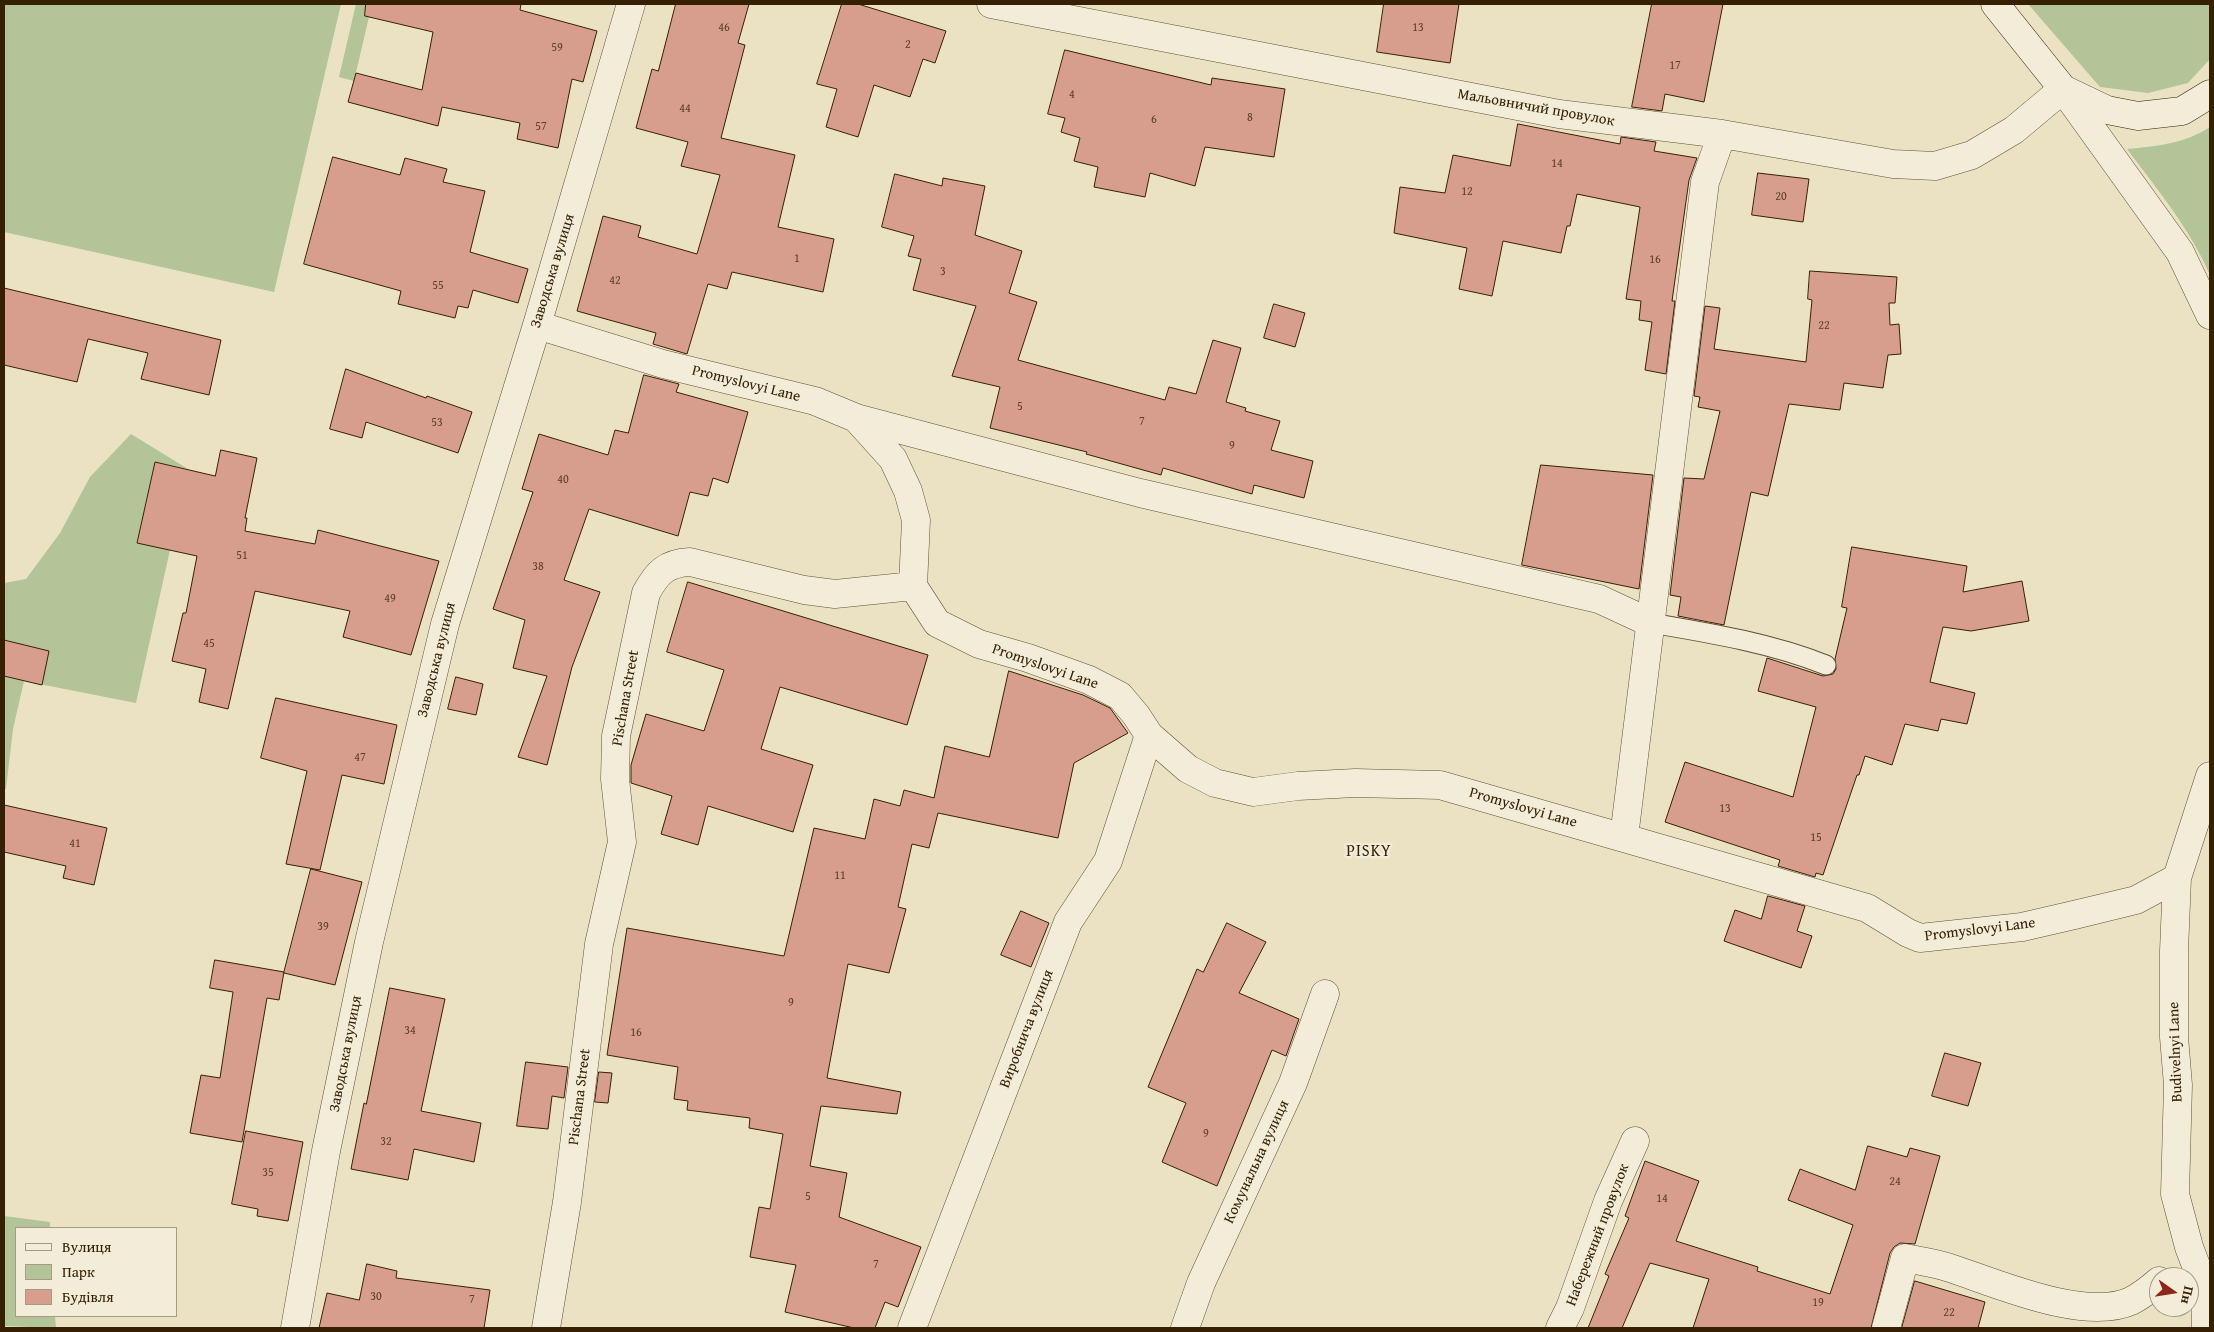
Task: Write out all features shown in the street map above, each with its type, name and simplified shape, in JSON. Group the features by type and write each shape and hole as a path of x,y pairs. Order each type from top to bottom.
{"street":[{"name":"Заводська вулиця","path":"295,1328 326,1151 369,942 445,624 632,4"},
{"name":"Мальовничий провулок","path":"991,4 1559,114 1722,134 1893,164 1935,166 1972,154 2014,130 2063,89"},
{"path":"1994,4 2063,89 2180,252 2210,315"},
{"path":"2063,89 2106,110 2138,116 2182,111 2210,94"},
{"path":"1624,837 1705,182 1722,134"},
{"name":"Promyslovyi Lane","path":"537,324 663,364 815,401 856,418 1140,494 1599,598 1651,622"},
{"path":"856,418 893,459 908,491 916,520 913,586"},
{"name":"Pischana Street","path":"546,1328 566,1202 599,944 622,842 615,779 616,736 646,593 654,577 676,563 690,562 804,590 835,594 913,586"},
{"name":"Promyslovyi Lane","path":"913,586 937,623 979,644 1028,658 1089,680 1120,696 1150,735 1188,769 1215,784 1253,792 1298,786 1355,783 1440,785 1867,908 1908,933 1920,938 2022,926 2065,917 2136,900 2178,878"},
{"name":"Виробнича вулиця","path":"912,1328 1068,922 1108,861 1150,735"},
{"name":"Budivelnyi Lane","path":"2206,1328 2205,1289 2189,1247 2175,1194 2178,1085 2174,1037 2174,950 2178,878 2210,776"},
{"name":"Комунальна вулиця","path":"1185,1328 1202,1283 1293,1084 1325,994"},
{"name":"Набережний провулок","path":"1560,1328 1570,1308 1608,1201 1635,1141"},
{"path":"2172,1267 2189,1247"},
{"path":"1886,1328 1905,1258 1948,1267 1995,1285 2040,1298 2081,1306 2107,1306 2130,1301 2149,1288"}],"lane":[{"path":"1651,622 1762,645 1805,657 1826,666"}],"green space":[{"path":"4,4 341,4 274,292 4,232"},
{"path":"356,4 372,4 354,81 339,77"},
{"path":"2028,4 2210,4 2210,59 2188,83 2148,93 2100,87"},
{"path":"2210,127 2210,275 2183,225 2127,149 2180,141"},
{"path":"131,434 188,469 155,462 137,542 170,550 136,703 24,681 13,729 6,789 4,789 4,583 26,579 60,533 90,477"},
{"path":"4,1216 50,1222 50,1227 15,1227 15,1317 55,1317 56,1328 4,1326"}],"building":[{"path":"366,4 521,4 520,10 597,31 583,82 572,79 558,148 517,139 520,123 442,107 438,126 348,102 356,73 422,90 433,32 365,16"},
{"path":"676,4 749,4 738,43 745,45 721,138 795,155 778,227 834,239 823,292 732,272 727,289 708,284 687,354 653,344 656,333 577,311 603,216 641,226 638,237 697,254 720,175 681,166 688,142 636,128 652,69 658,71"},
{"path":"842,4 858,4 946,31 935,63 923,59 910,97 874,85 858,137 826,127 837,89 817,84"},
{"path":"1384,4 1459,4 1450,63 1377,52"},
{"path":"1652,4 1723,4 1704,102 1665,94 1662,111 1632,107"},
{"path":"1065,50 1211,85 1212,78 1285,89 1274,157 1205,147 1195,186 1150,173 1145,197 1094,187 1098,167 1074,161 1080,138 1061,132 1065,118 1048,114"},
{"path":"1518,124 1620,144 1621,137 1656,142 1654,151 1697,158 1689,180 1672,301 1675,301 1666,374 1645,370 1652,322 1639,320 1641,301 1626,299 1640,207 1577,194 1570,226 1567,226 1561,253 1503,241 1492,296 1459,289 1467,248 1394,233 1400,187 1445,193 1453,155 1510,166"},
{"path":"333,157 400,175 405,158 447,169 443,182 485,191 470,252 528,269 518,303 473,290 468,308 458,306 455,318 398,304 401,291 304,264"},
{"path":"1758,173 1809,179 1803,222 1752,215"},
{"path":"895,174 942,186 943,178 985,186 975,235 1022,251 1009,293 1037,302 1018,360 1165,400 1169,387 1196,394 1213,340 1241,348 1226,402 1246,408 1245,411 1280,421 1271,450 1313,461 1304,498 1254,485 1252,494 1163,468 1161,475 1086,454 1087,452 990,428 1000,387 952,376 976,306 913,290 921,259 908,256 914,236 882,227"},
{"path":"1810,271 1897,277 1895,303 1889,303 1890,325 1899,324 1901,354 1888,355 1883,388 1844,383 1840,410 1789,404 1768,496 1751,492 1724,625 1678,616 1681,597 1670,595 1684,478 1704,479 1720,411 1698,407 1700,397 1694,396 1705,306 1720,308 1714,349 1806,362 1812,300 1808,299"},
{"path":"4,288 221,340 209,395 141,379 148,353 88,339 77,382 4,365"},
{"path":"1274,304 1305,313 1295,347 1264,338"},
{"path":"346,369 426,398 427,396 472,412 458,453 366,422 362,438 330,429"},
{"path":"644,375 679,384 676,392 748,412 728,483 713,478 708,496 690,492 678,536 589,509 564,580 600,592 572,667 547,765 518,757 547,676 513,668 525,620 493,609 533,492 522,489 539,434 608,455 615,430 628,433"},
{"path":"221,450 257,458 245,518 247,518 245,531 315,544 318,530 439,561 411,655 343,637 350,611 255,591 228,709 199,702 206,669 172,661 183,613 186,613 197,556 137,543 155,462 215,476"},
{"path":"1541,465 1653,475 1639,589 1522,565"},
{"path":"1852,547 1967,566 1963,592 2022,581 2029,621 1971,631 1943,627 1930,682 1975,693 1967,724 1941,719 1938,731 1905,724 1892,765 1865,756 1823,875 1816,873 1815,877 1778,866 1780,860 1665,822 1685,762 1793,797 1816,707 1758,691 1767,658 1823,676 1833,674 1836,669 1835,659 1847,608 1842,607"},
{"path":"688,582 928,655 907,725 780,687 761,749 813,765 793,832 708,806 698,845 661,834 672,796 631,783 631,765 646,714 704,731 724,670 667,652"},
{"path":"4,640 49,651 42,685 4,676"},
{"path":"1009,671 1083,695 1110,708 1128,733 1074,763 1058,838 938,813 929,848 912,844 898,907 906,909 889,973 848,964 827,1078 901,1092 897,1114 821,1106 810,1166 847,1173 839,1217 921,1247 898,1307 885,1302 875,1328 854,1328 785,1312 796,1265 750,1257 759,1207 770,1209 783,1134 749,1128 750,1118 687,1110 688,1101 674,1099 678,1067 607,1055 627,928 784,956 814,828 865,839 874,799 900,806 904,790 934,798 945,746 989,757"},
{"path":"456,677 483,684 476,715 448,709"},
{"path":"276,698 397,725 384,784 342,775 320,870 286,864 307,771 261,758"},
{"path":"4,805 107,828 94,885 63,878 66,866 4,852"},
{"path":"311,869 362,882 335,985 284,973"},
{"path":"1768,896 1805,906 1797,931 1812,936 1801,968 1724,941 1735,910 1761,919"},
{"path":"1021,911 1049,923 1031,967 1001,955"},
{"path":"1227,923 1266,942 1239,993 1299,1019 1286,1056 1272,1050 1217,1186 1162,1162 1186,1103 1148,1087 1197,969 1203,972"},
{"path":"215,960 284,972 279,1000 267,998 242,1142 190,1133 201,1075 220,1078 233,992 210,988"},
{"path":"390,988 445,999 421,1111 481,1123 474,1162 414,1149 408,1180 351,1169"},
{"path":"1945,1053 1981,1063 1968,1106 1932,1096"},
{"path":"526,1062 568,1067 564,1098 552,1096 548,1129 517,1126"},
{"path":"599,1072 612,1073 608,1103 595,1102"},
{"path":"246,1131 303,1142 288,1221 257,1216 258,1209 232,1204"},
{"path":"1868,1146 1907,1157 1910,1148 1940,1156 1915,1244 1900,1243 1890,1253 1871,1328 1693,1328 1709,1279 1650,1263 1622,1328 1588,1328 1609,1276 1605,1274 1629,1218 1625,1216 1645,1161 1699,1181 1676,1241 1758,1267 1757,1271 1830,1294 1853,1225 1788,1200 1800,1169 1855,1190"},
{"path":"367,1264 397,1271 396,1278 490,1290 484,1328 319,1328 327,1293 359,1300"},
{"path":"1915,1281 1985,1302 1978,1328 1902,1328"}],"district":[{"name":"PISKY","path":"1369,852"}]}
